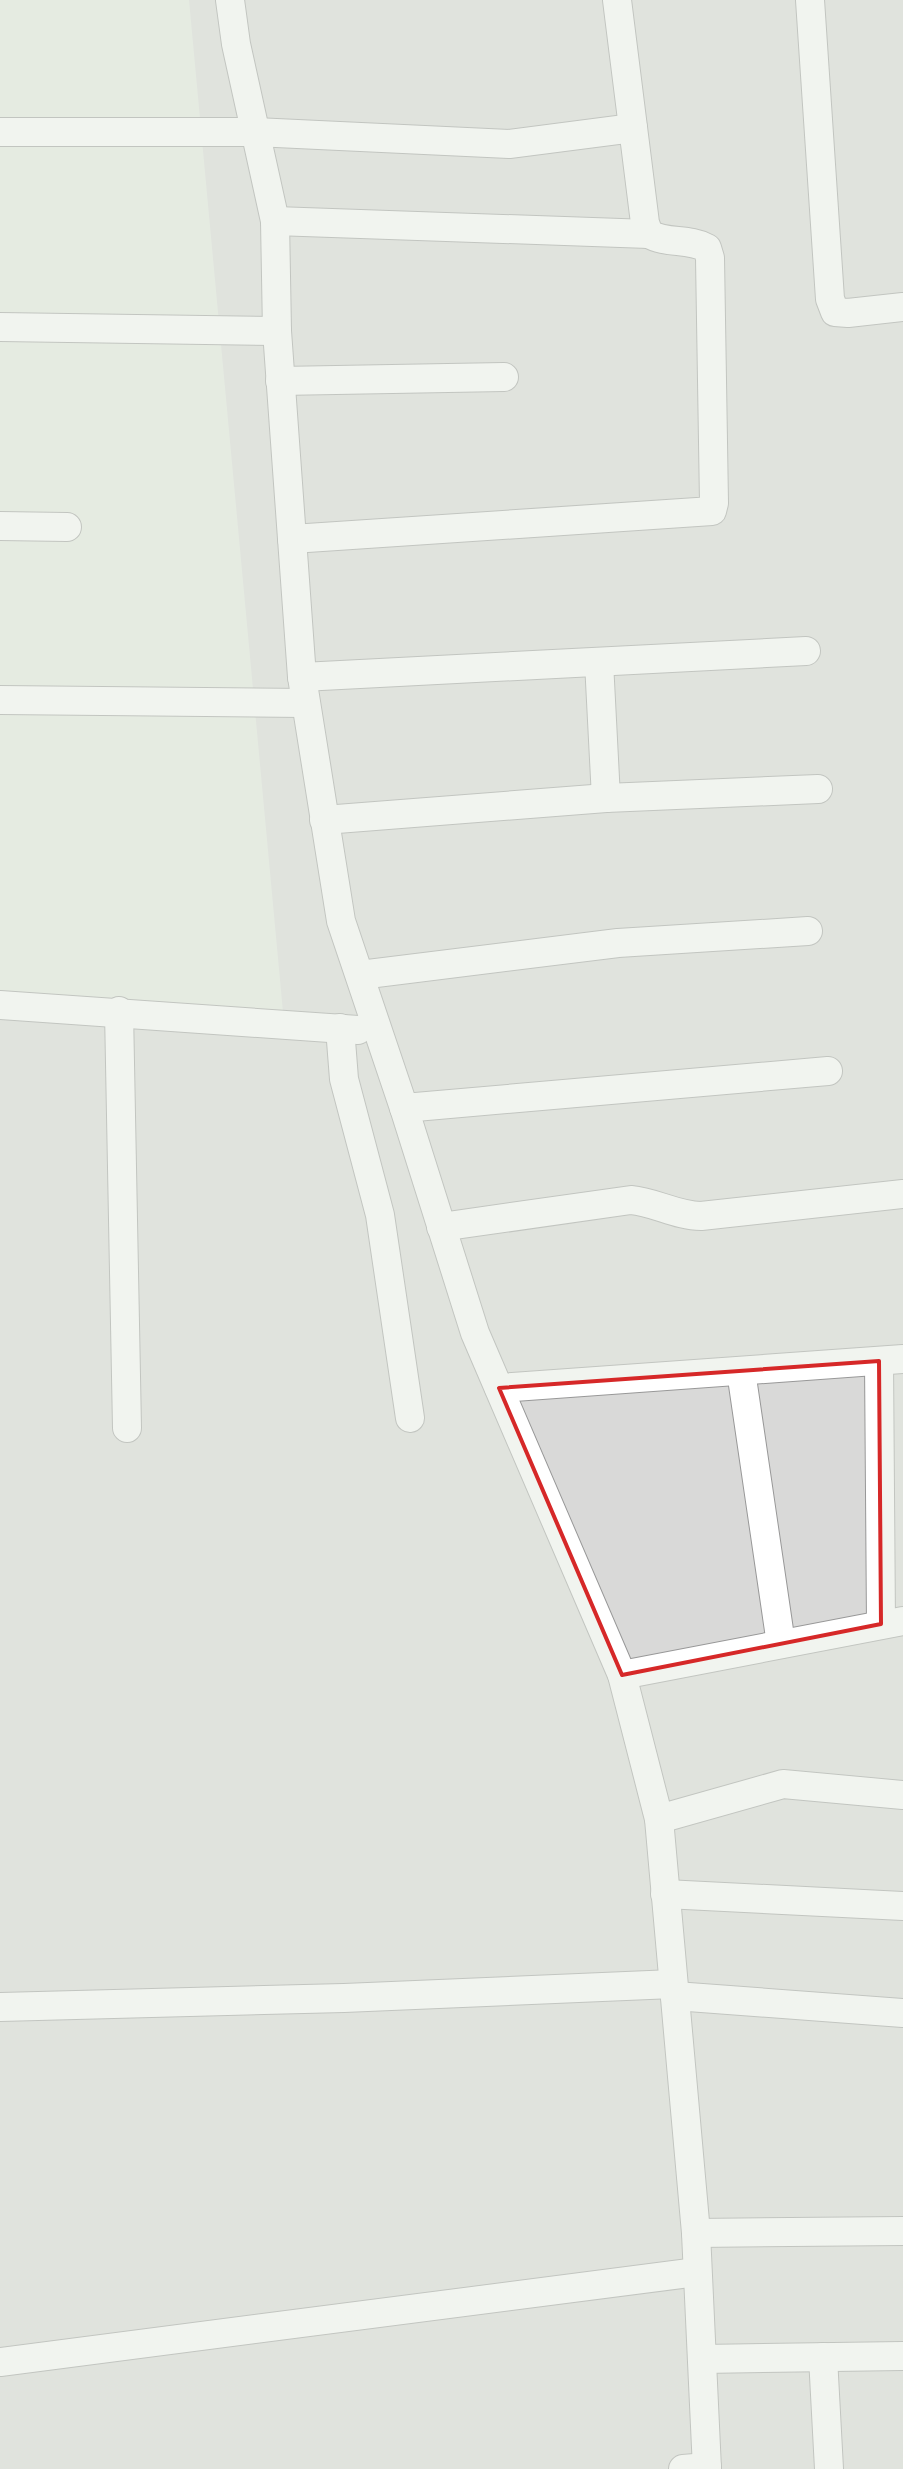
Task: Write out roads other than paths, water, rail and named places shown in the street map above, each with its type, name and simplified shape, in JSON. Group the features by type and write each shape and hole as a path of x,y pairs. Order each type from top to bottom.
{"street":[{"path":"230,0 236,44 275,220 276,331 303,690 341,921 404,1108 475,1333 622,1675 659,1819 696,2233 702,2359 699,2468"},
{"path":"616,0 645,223 649,234"},
{"path":"810,0 830,298 835,312 848,314 903,307"},
{"path":"0,132 255,132 508,144 633,128"},
{"path":"275,220 649,234 656,238 699,244 707,248 710,258 714,503 712,511 292,539"},
{"path":"0,327 276,331"},
{"path":"280,381 504,376"},
{"path":"0,526 66,527"},
{"path":"0,700 303,690 599,662 806,651"},
{"path":"599,662 606,798"},
{"path":"324,820 606,798 818,789"},
{"path":"360,975 618,943 808,931"},
{"path":"0,1005 378,1032"},
{"path":"119,1012 127,1428"},
{"path":"340,1028 344,1079 380,1214 410,1418"},
{"path":"404,1108 828,1070"},
{"path":"441,1227 631,1200 643,1201 690,1216 702,1216 903,1194"},
{"path":"499,1388 891,1360 892,1623 622,1675"},
{"path":"741,1371 781,1644"},
{"path":"659,1819 783,1784 903,1795"},
{"path":"665,1894 903,1906"},
{"path":"0,2007 674,1990 903,2013"},
{"path":"696,2233 903,2231"},
{"path":"0,2362 697,2272"},
{"path":"702,2359 903,2356"},
{"path":"823,2357 829,2469"}]}
